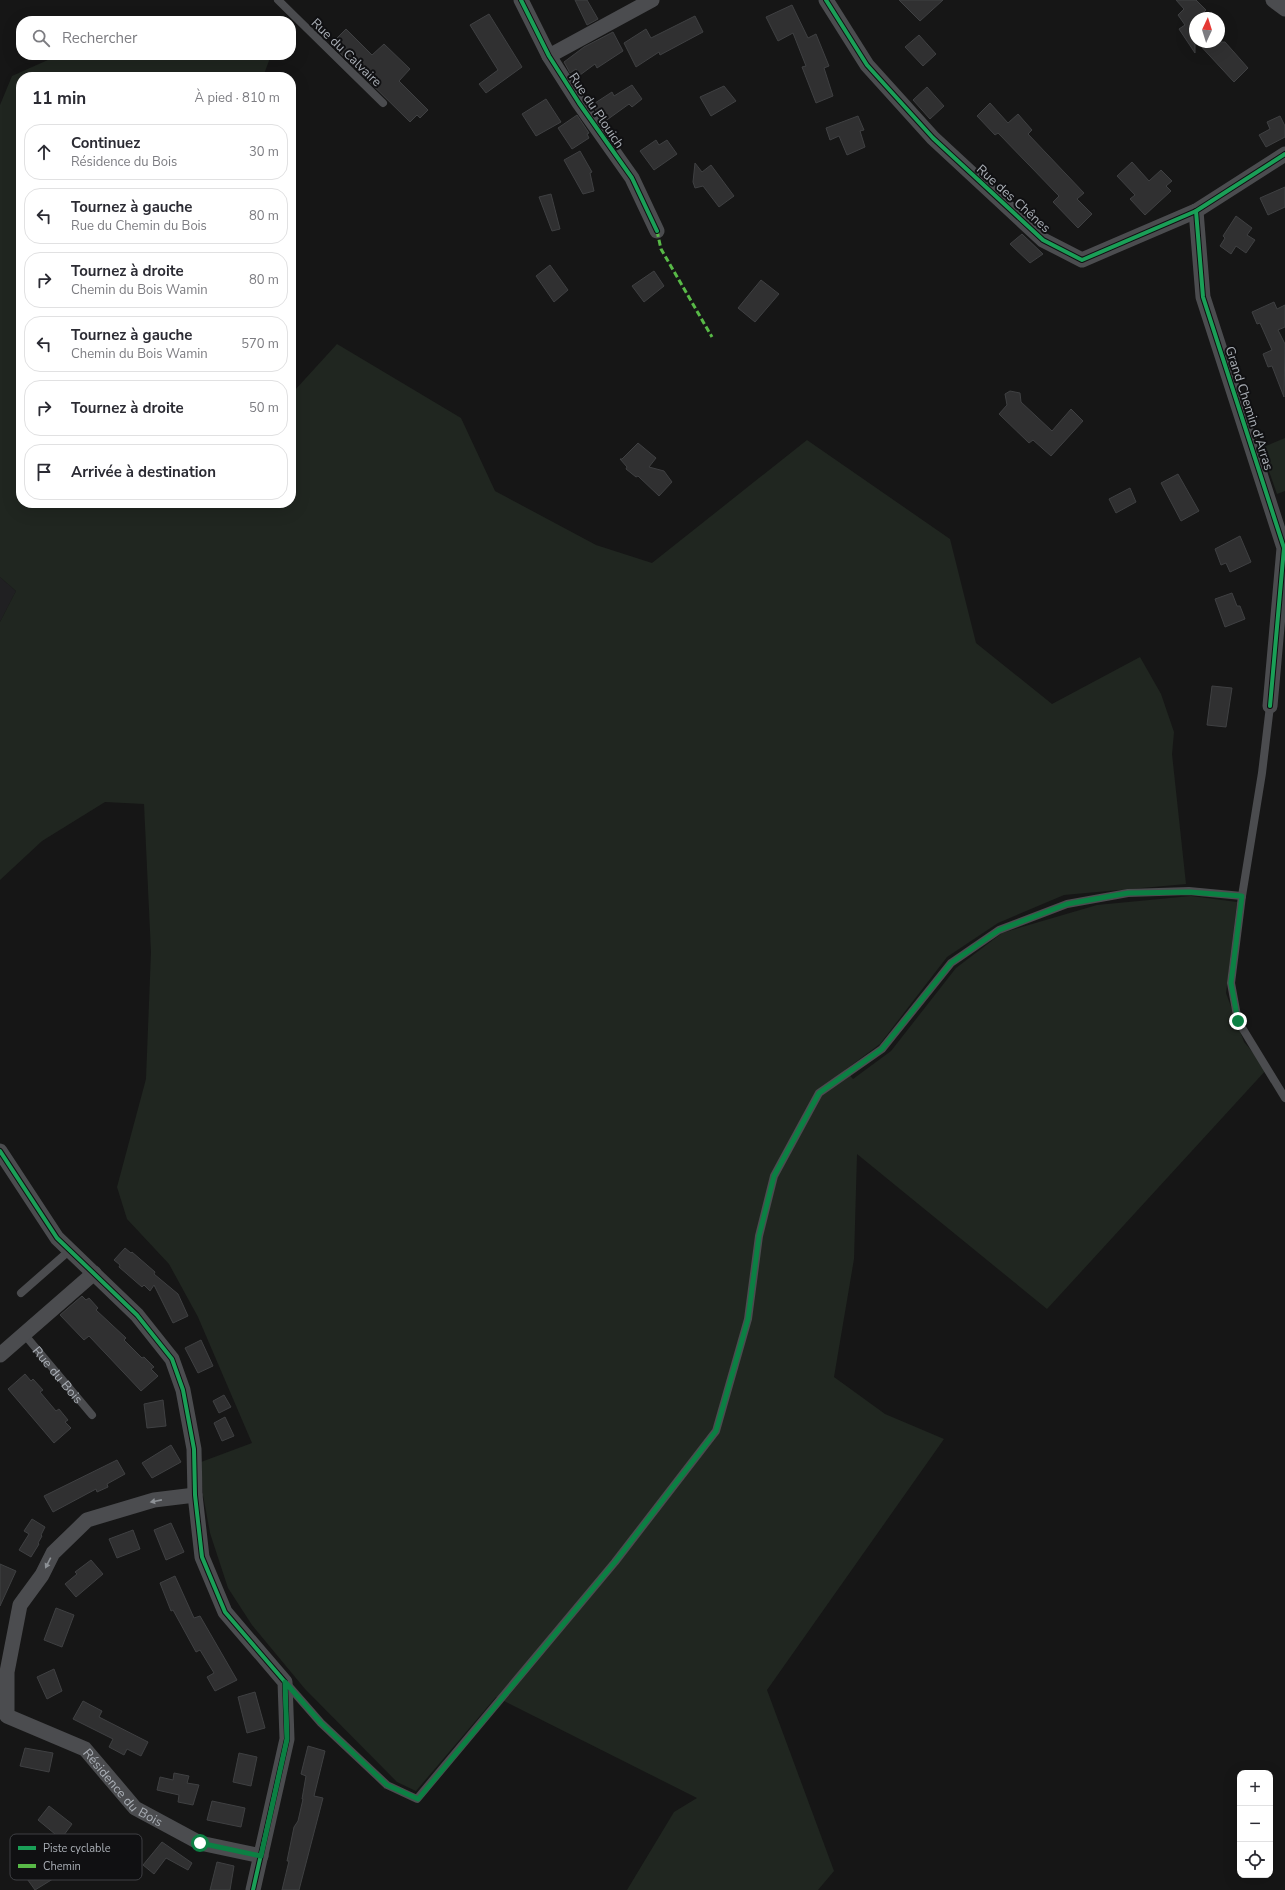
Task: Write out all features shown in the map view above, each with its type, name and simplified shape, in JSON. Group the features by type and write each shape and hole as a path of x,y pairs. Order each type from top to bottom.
{"street":[{"name":"Rue du Plouich","path":"521,0 550,56 579,103 632,178 657,231"},
{"path":"550,56 652,0"},
{"name":"Rue des Chênes","path":"826,0 867,65 933,138 1043,240 1082,260 1196,211 1285,154"},
{"path":"1273,0 1285,10"},
{"name":"Grand Chemin d'Arras","path":"1196,211 1203,297 1284,548 1270,706"},
{"path":"0,1151 57,1238 137,1315 172,1359 183,1390 194,1449 195,1495 202,1557 225,1612 285,1682 287,1739 253,1890"},
{"name":"Rue du Bois","path":"0,1355 94,1273"},
{"name":"Résidence du Bois","path":"195,1495 154,1500 87,1520 53,1553 42,1575 20,1605 7,1672 7,1716 85,1749 135,1808 200,1843 261,1856"}],"lane":[{"name":"Rue du Calvaire","path":"278,0 294,16"},
{"name":"Rue du Calvaire","path":"296,18 383,103"},
{"path":"1270,706 1262,773 1242,896 1231,983 1238,1021 1285,1098"},
{"path":"285,1682 321,1723 387,1785 418,1799 615,1562 716,1431 748,1319 759,1236 774,1176 819,1093 882,1049 951,963 999,930 1067,904 1128,893 1189,892 1242,896"},
{"path":"21,1294 70,1250"},
{"name":"Rue du Bois","path":"24,1334 92,1415"}],"shaded area":[{"path":"48,60 269,60 265,72 21,72"},
{"path":"16,74 16,508 296,508 296,389 337,344 461,418 495,491 596,545 652,563 807,440 950,539 976,643 1052,704 1140,657 1161,694 1174,732 1172,754 1186,884 1064,895 998,923 947,957 880,1044 845,1070 853,1079 891,1051 956,968 1002,933 1097,905 1191,896 1237,902 1226,993 1244,1042 1267,1069 1047,1309 857,1154 854,1259 834,1377 885,1414 944,1439 767,1690 834,1871 818,1890 627,1890 674,1812 697,1798 496,1697 416,1791 397,1782 305,1689 252,1625 228,1588 210,1533 203,1495 201,1462 252,1443 198,1317 169,1264 127,1219 117,1187 146,1079 151,952 144,804 105,802 42,841 0,880 0,622 16,591 0,577 0,105 12,76"},
{"path":"1285,438 1285,491 1277,494 1261,448"},
{"path":"0,577 16,591 0,622"}],"building":[{"path":"575,0 587,0 598,19 587,25"},
{"path":"899,0 943,0 920,21"},
{"path":"1176,0 1196,0 1206,10 1204,12 1189,12 1189,44 1179,29 1185,25 1178,15 1184,9"},
{"path":"792,5 808,38 816,34 829,66 824,68 833,96 816,103 802,67 806,66 793,33 778,41 766,17"},
{"path":"489,14 522,67 486,93 479,84 498,70 470,25"},
{"path":"695,16 703,32 660,55 659,52 636,67 624,43 646,29 651,38"},
{"path":"346,29 372,55 384,44 410,69 399,81 428,110 420,118 417,115 410,122 331,44"},
{"path":"613,32 623,51 597,68 595,64 580,75 576,69 570,73 564,62 584,47"},
{"path":"919,35 936,54 923,66 905,47"},
{"path":"1225,42 1248,68 1234,82 1203,48 1225,48"},
{"path":"632,85 642,99 632,107 629,104 604,122 592,105 612,92 614,96"},
{"path":"724,86 736,101 711,116 700,97"},
{"path":"927,87 944,106 930,119 913,100"},
{"path":"546,99 561,122 536,136 522,114"},
{"path":"990,103 1008,123 1018,114 1032,130 1028,134 1084,193 1077,199 1092,214 1078,228 1053,202 1059,196 998,133 995,135 977,116"},
{"path":"577,115 589,133 587,134 589,138 572,149 558,128"},
{"path":"858,116 864,130 860,131 865,147 847,155 839,136 830,140 826,128"},
{"path":"1280,116 1285,126 1285,137 1266,147 1259,135 1270,129 1267,122"},
{"path":"656,140 659,145 667,140 677,154 654,170 640,151"},
{"path":"580,151 592,172 590,173 594,191 583,194 564,160"},
{"path":"1132,162 1149,181 1161,170 1172,181 1166,186 1171,191 1145,215 1130,199 1135,195 1117,176"},
{"path":"695,163 702,172 711,165 734,196 719,207 703,186 695,188 693,182"},
{"path":"1285,187 1285,207 1268,215 1260,198"},
{"path":"551,194 560,229 552,231 539,197"},
{"path":"1236,216 1252,228 1247,235 1255,240 1246,253 1236,246 1231,254 1220,246 1225,238 1223,236"},
{"path":"1022,234 1043,254 1030,263 1010,244"},
{"path":"550,265 568,290 554,302 536,276"},
{"path":"654,271 664,286 644,302 632,286"},
{"path":"761,280 779,294 755,322 738,308"},
{"path":"1274,302 1277,309 1285,305 1285,327 1278,330 1285,344 1284,397 1272,366 1268,367 1263,354 1272,350 1260,323 1257,324 1252,312"},
{"path":"1010,391 1020,393 1021,402 1052,431 1071,409 1083,421 1051,456 1033,440 1029,443 999,414 1007,405 1005,394"},
{"path":"638,443 656,458 649,467 664,471 672,482 659,496 638,476 636,477 626,469 627,467 620,459 622,459"},
{"path":"1178,474 1199,511 1181,521 1161,483"},
{"path":"1130,488 1136,502 1116,513 1109,499"},
{"path":"1240,536 1251,562 1230,572 1226,563 1221,565 1215,549"},
{"path":"1232,593 1237,606 1240,606 1245,619 1225,627 1215,599"},
{"path":"1212,686 1232,688 1226,727 1207,725"},
{"path":"125,1248 131,1253 132,1252 155,1272 154,1274 178,1294 188,1316 173,1323 154,1285 150,1291 144,1285 142,1287 119,1267 120,1265 114,1260"},
{"path":"82,1296 86,1300 89,1298 98,1308 96,1310 126,1338 124,1340 142,1358 144,1357 154,1367 151,1369 158,1376 141,1391 89,1336 84,1340 60,1315"},
{"path":"201,1340 213,1366 198,1373 185,1348"},
{"path":"25,1374 31,1381 33,1379 43,1390 40,1392 56,1411 59,1409 68,1420 65,1422 71,1428 54,1443 8,1389"},
{"path":"224,1395 231,1407 219,1413 213,1401"},
{"path":"163,1400 166,1426 147,1428 144,1404"},
{"path":"225,1417 234,1436 222,1441 214,1423"},
{"path":"171,1445 181,1462 152,1478 142,1463"},
{"path":"117,1460 125,1474 107,1484 108,1487 97,1492 96,1489 53,1512 44,1496"},
{"path":"32,1519 45,1527 38,1543 39,1544 31,1557 19,1550 29,1534 24,1531"},
{"path":"171,1523 184,1552 166,1560 154,1530"},
{"path":"133,1530 140,1549 117,1558 109,1539"},
{"path":"91,1560 103,1574 76,1597 65,1584 77,1574 75,1572"},
{"path":"0,1564 16,1571 0,1606"},
{"path":"175,1576 194,1618 200,1616 237,1680 215,1691 207,1677 214,1673 200,1650 196,1652 173,1610 171,1611 160,1583"},
{"path":"56,1608 74,1615 62,1647 44,1640"},
{"path":"54,1669 62,1691 47,1699 37,1677"},
{"path":"255,1692 265,1728 247,1733 238,1697"},
{"path":"83,1701 102,1711 99,1717 148,1742 141,1756 127,1749 124,1755 109,1747 113,1739 73,1719"},
{"path":"308,1746 325,1751 314,1796 323,1798 299,1890 282,1890 289,1861 287,1861 294,1827 298,1821 303,1799 306,1776 301,1774"},
{"path":"25,1748 53,1753 49,1772 20,1766"},
{"path":"239,1753 257,1757 251,1786 233,1782"},
{"path":"174,1773 189,1776 187,1783 199,1785 193,1805 178,1802 179,1795 157,1790 160,1777 173,1780"},
{"path":"212,1801 245,1808 241,1827 207,1820"},
{"path":"49,1806 72,1824 65,1834 55,1834 38,1820"},
{"path":"162,1842 192,1863 188,1870 166,1858 154,1874 143,1865"},
{"path":"217,1862 234,1866 230,1890 210,1890"},
{"path":"28,1880 51,1880 35,1890"}],"marked path":[{"path":"657,231 661,249 712,337"}],"cycle path":[{"path":"521,0 549,56 579,103 632,178 657,231"},
{"path":"826,0 867,65 933,138 1043,240 1082,260 1196,211 1285,154"},
{"path":"1196,211 1203,297 1284,548 1270,706"},
{"path":"0,1151 57,1238 137,1315 172,1359 183,1390 194,1449 195,1495 202,1557 225,1612 285,1682 287,1739 253,1890"}],"route":[{"path":"200,1843 261,1856 287,1739 285,1682 321,1723 387,1785 418,1799 615,1562 716,1431 748,1319 759,1236 774,1176 819,1093 882,1049 951,963 999,930 1067,904 1128,893 1189,892 1242,896 1231,983 1238,1021"}]}
